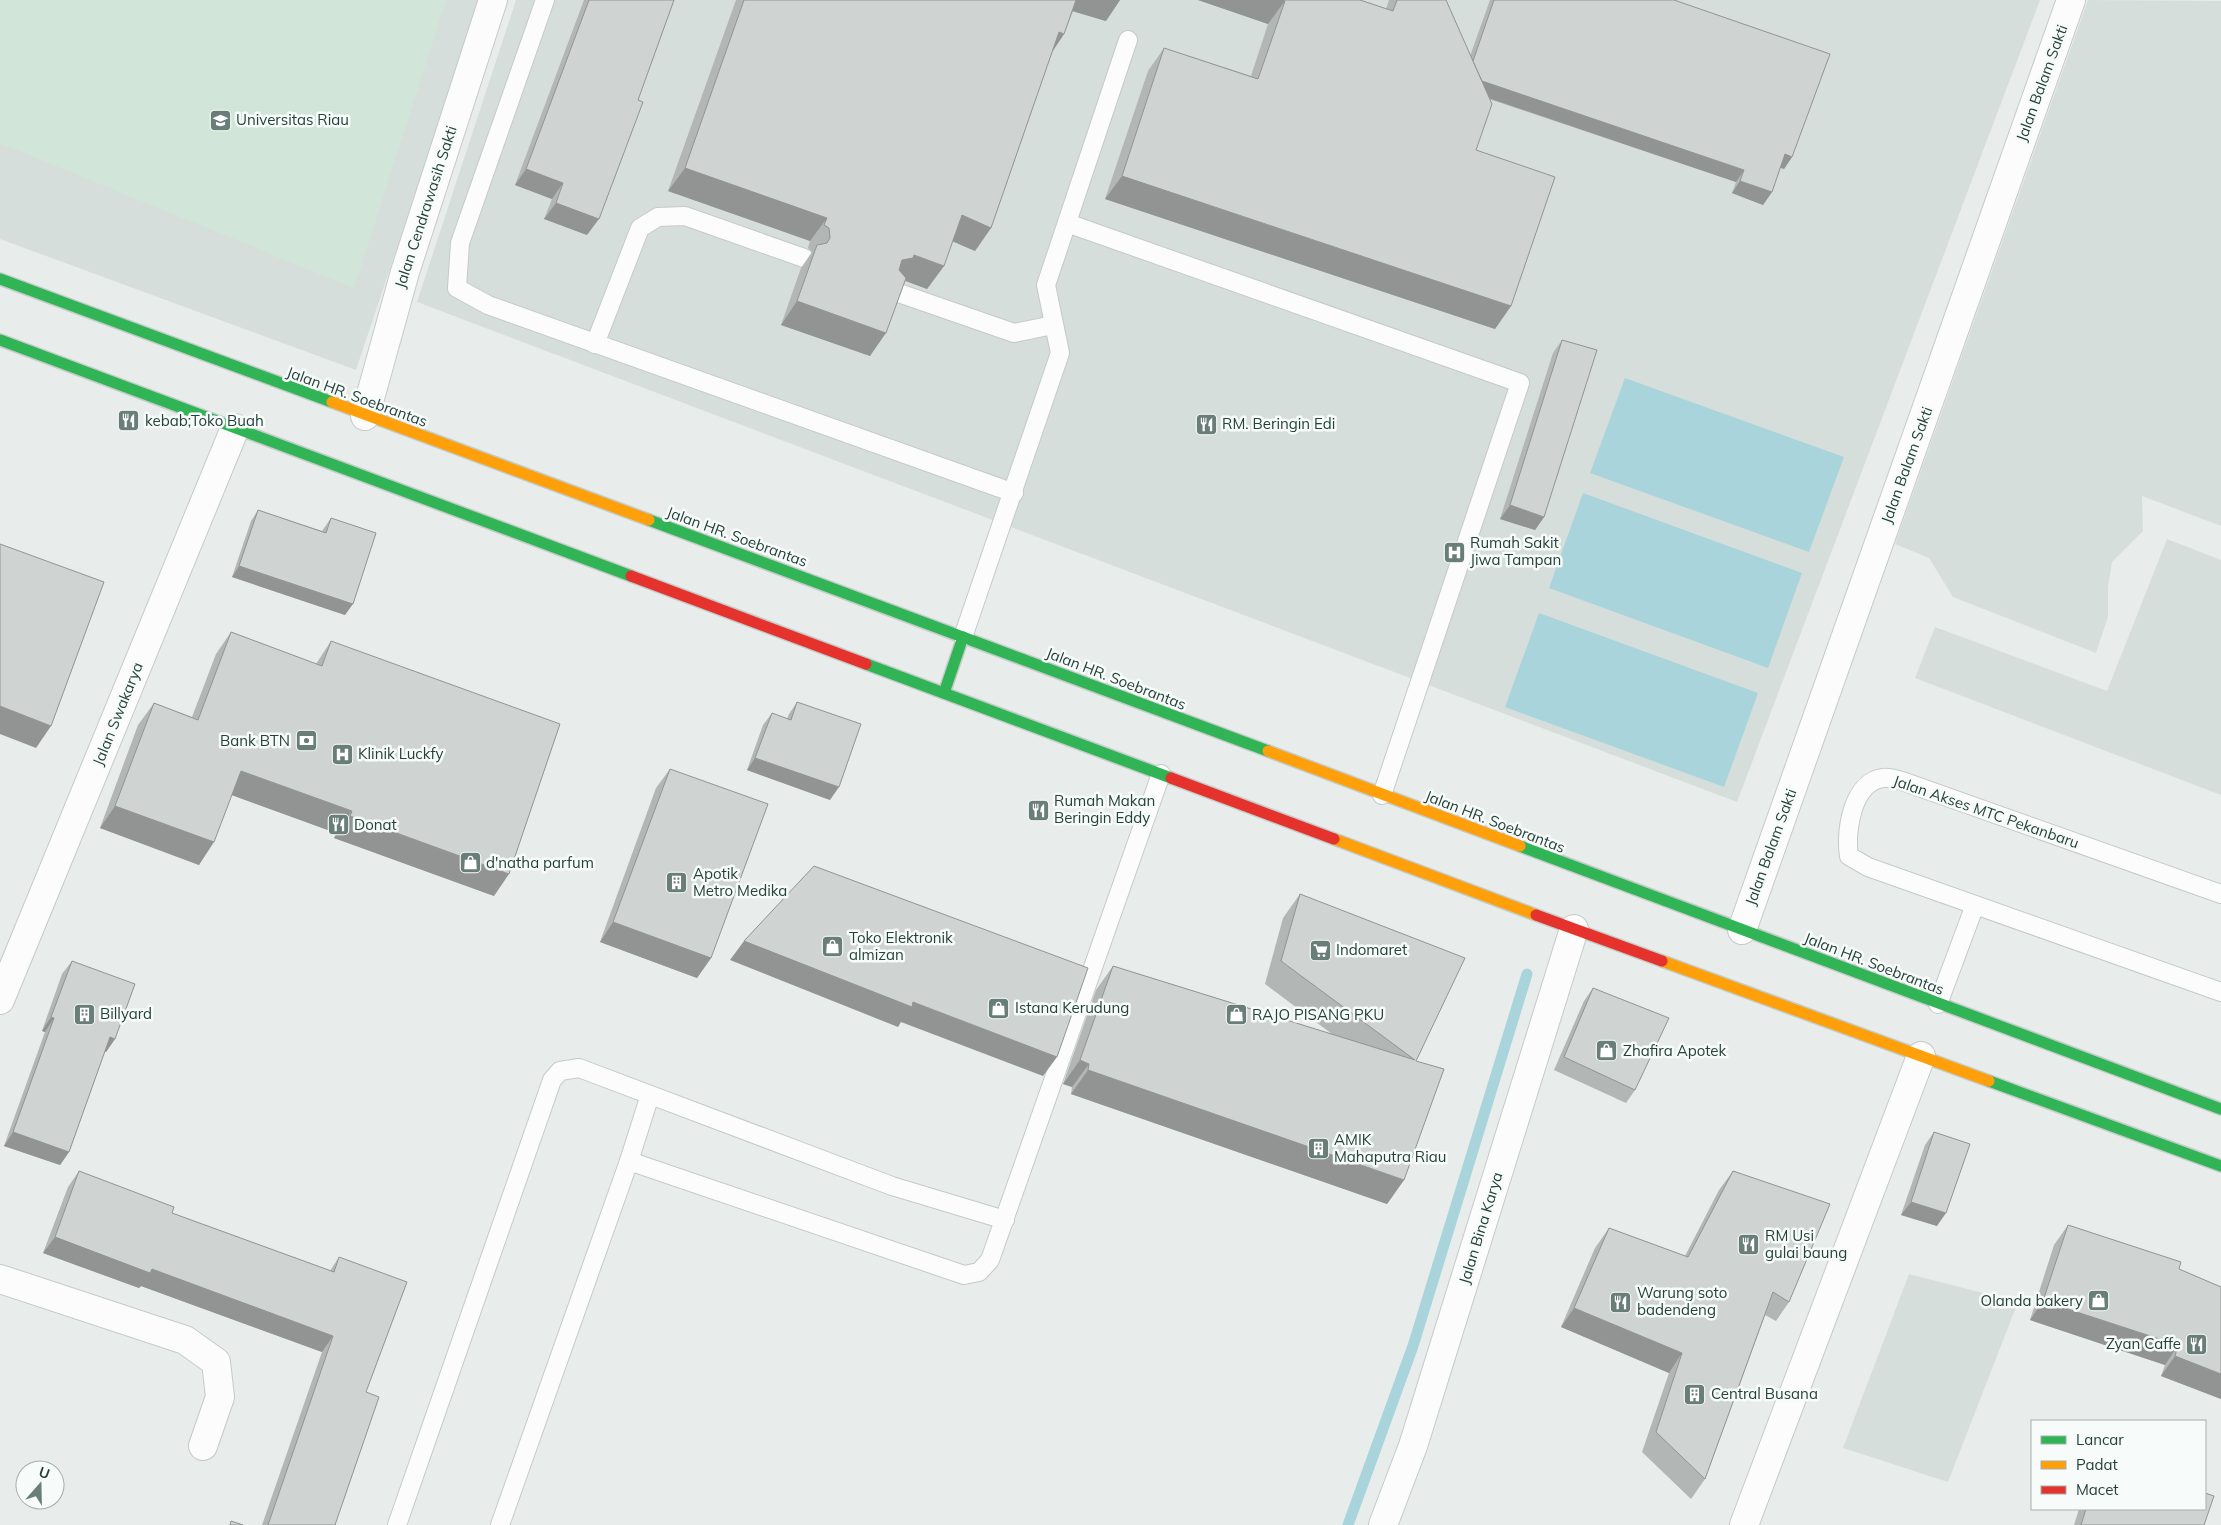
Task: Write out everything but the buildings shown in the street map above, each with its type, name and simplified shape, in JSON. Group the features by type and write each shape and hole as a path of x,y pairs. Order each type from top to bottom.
{"main road":[{"name":"Jalan HR. Soebrantas","path":"0,279 963,637 2221,1110"},
{"path":"0,340 1574,928 2221,1166"},
{"path":"944,693 963,637"}],"street":[{"name":"Jalan Cendrawasih Sakti","path":"365,416 405,272 493,0"},
{"name":"Jalan Balam Sakti","path":"1742,930 2071,0"},
{"name":"Jalan Swakarya","path":"0,1000 235,428"},
{"name":"Jalan Bina Karya","path":"1383,1525 1413,1446 1574,928"},
{"path":"1744,1525 1921,1056"},
{"path":"0,1279 186,1340 216,1362 220,1397 203,1446"}],"lane":[{"path":"545,0 460,243 457,288 488,305 1014,493"},
{"path":"963,637 1014,493 1060,354 1046,285 1128,40"},
{"path":"595,344 640,228 658,217 685,216 804,258"},
{"path":"1067,223 1520,383 1382,795"},
{"path":"893,291 1014,333 1053,325"},
{"path":"629,1161 964,1275 979,1272 990,1260 1161,774"},
{"name":"Jalan Akses MTC Pekanbaru","path":"2221,894 1902,781 1883,778 1872,782 1860,792 1849,826 1847,842 1849,856 1868,867 2221,992"},
{"path":"1938,1004 1975,906"},
{"path":"398,1525 552,1080 560,1071 579,1068 892,1186 1004,1220"},
{"path":"500,1525 629,1161 650,1096"}],"shaded area":[{"name":"Universitas Riau","path":"0,0 480,0 356,370 0,239"},
{"name":"Rumah Sakit Jiwa Tampan","path":"516,0 2040,0 1737,802 417,302"},
{"path":"2088,0 2221,1 2221,526 2142,496 2143,531 2112,562 2108,587 2108,617 2096,653 1953,597 1929,558 1895,544"},
{"path":"2167,539 2221,560 2221,795 1915,678 1935,627 2107,691"},
{"path":"1909,1274 2018,1302 1948,1482 1843,1448"}],"green space":[{"name":"Universitas Riau","path":"0,0 446,0 354,288 0,143"}],"water":[{"path":"1625,378 1844,457 1809,552 1590,473"},
{"path":"1583,493 1802,573 1768,668 1549,588"},
{"path":"1539,613 1758,693 1724,787 1505,707"}],"waterway":[{"path":"1348,1525 1413,1346 1527,974"}],"traffic: fast":[{"path":"0,279 332,402"},
{"path":"0,340 631,576"},
{"path":"649,520 1268,751"},
{"path":"944,693 963,637"},
{"path":"866,664 1171,778"},
{"path":"1520,846 2221,1109"},
{"path":"1989,1081 2221,1166"}],"traffic: slow":[{"path":"332,402 649,520"},
{"path":"1268,751 1520,846"},
{"path":"1334,839 1536,915"},
{"path":"1662,961 1989,1081"}],"traffic: jam":[{"path":"631,576 866,664"},
{"path":"1171,778 1334,839"},
{"path":"1536,915 1662,961"}],"place":[{"name":"Universitas Riau","path":"220,120"},
{"name":"kebab;Toko Buah","path":"129,421"},
{"name":"RM. Beringin Edi","path":"1206,424"},
{"name":"Rumah Sakit Jiwa Tampan","path":"1454,552"},
{"name":"Bank BTN","path":"306,741"},
{"name":"Klinik Luckfy","path":"342,754"},
{"name":"Rumah Makan Beringin Eddy","path":"1038,810"},
{"name":"Donat","path":"338,825"},
{"name":"d'natha parfum","path":"470,863"},
{"name":"Apotik Metro Medika","path":"677,883"},
{"name":"Toko Elektronik almizan","path":"833,947"},
{"name":"Indomaret","path":"1320,950"},
{"name":"Istana Kerudung","path":"999,1008"},
{"name":"Billyard","path":"84,1014"},
{"name":"RAJO PISANG PKU","path":"1236,1015"},
{"name":"Zhafira Apotek","path":"1607,1051"},
{"name":"AMIK Mahaputra Riau","path":"1318,1149"},
{"name":"RM Usi gulai baung","path":"1749,1245"},
{"name":"Olanda bakery","path":"2099,1301"},
{"name":"Warung soto badendeng","path":"1621,1302"},
{"name":"Zyan Caffe","path":"2197,1344"},
{"name":"Central Busana","path":"1695,1394"}]}
